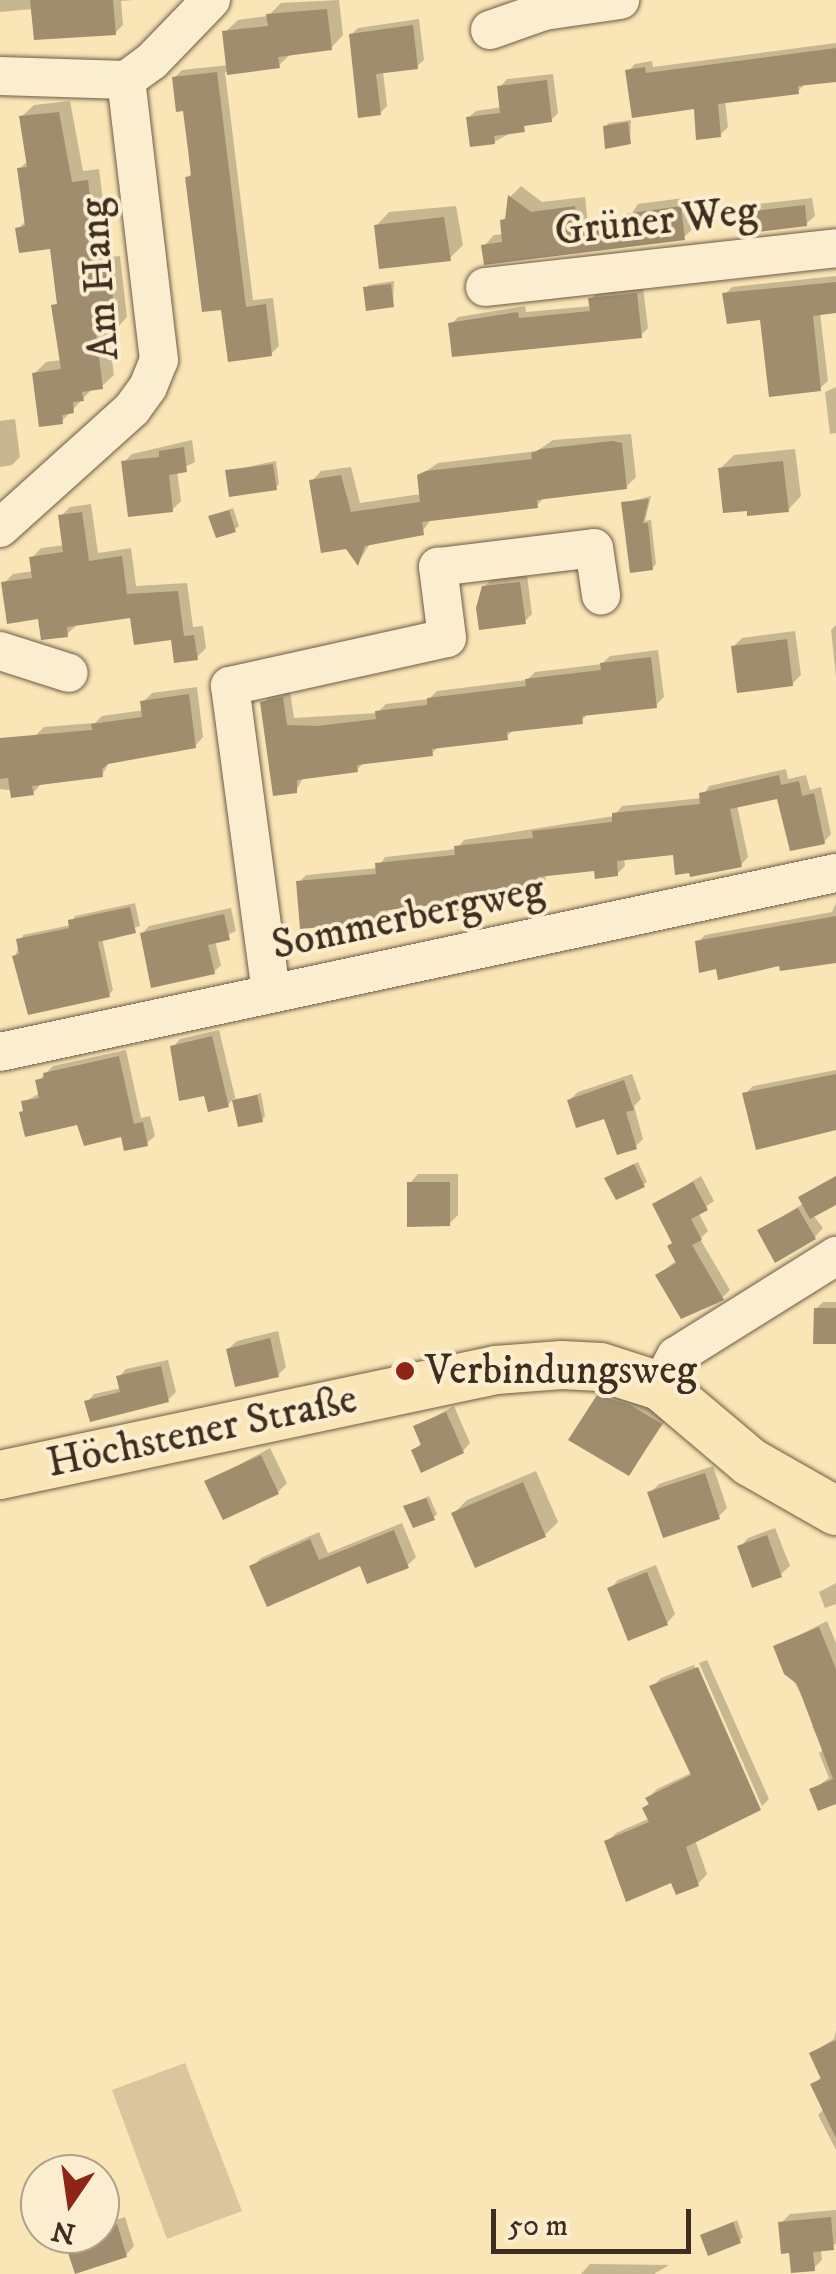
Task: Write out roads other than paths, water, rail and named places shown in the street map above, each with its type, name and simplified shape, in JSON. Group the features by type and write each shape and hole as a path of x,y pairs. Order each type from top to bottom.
{"main road":[{"name":"Höchstener Straße","path":"0,1475 512,1368 600,1366 660,1386 750,1462 836,1511"}],"street":[{"path":"0,76 126,80 152,60 211,0"},
{"path":"490,30 544,11 620,0"},
{"name":"Am Hang","path":"0,528 132,409 159,360 126,80"},
{"name":"Grüner Weg","path":"486,287 836,248"},
{"path":"271,993 230,686 447,638 438,568 594,548 600,595"},
{"path":"0,652 69,673"},
{"name":"Sommerbergweg","path":"0,1052 836,872"},
{"path":"660,1386 676,1356 836,1256"}],"place":[{"name":"Verbindungsweg","path":"405,1371"}]}
